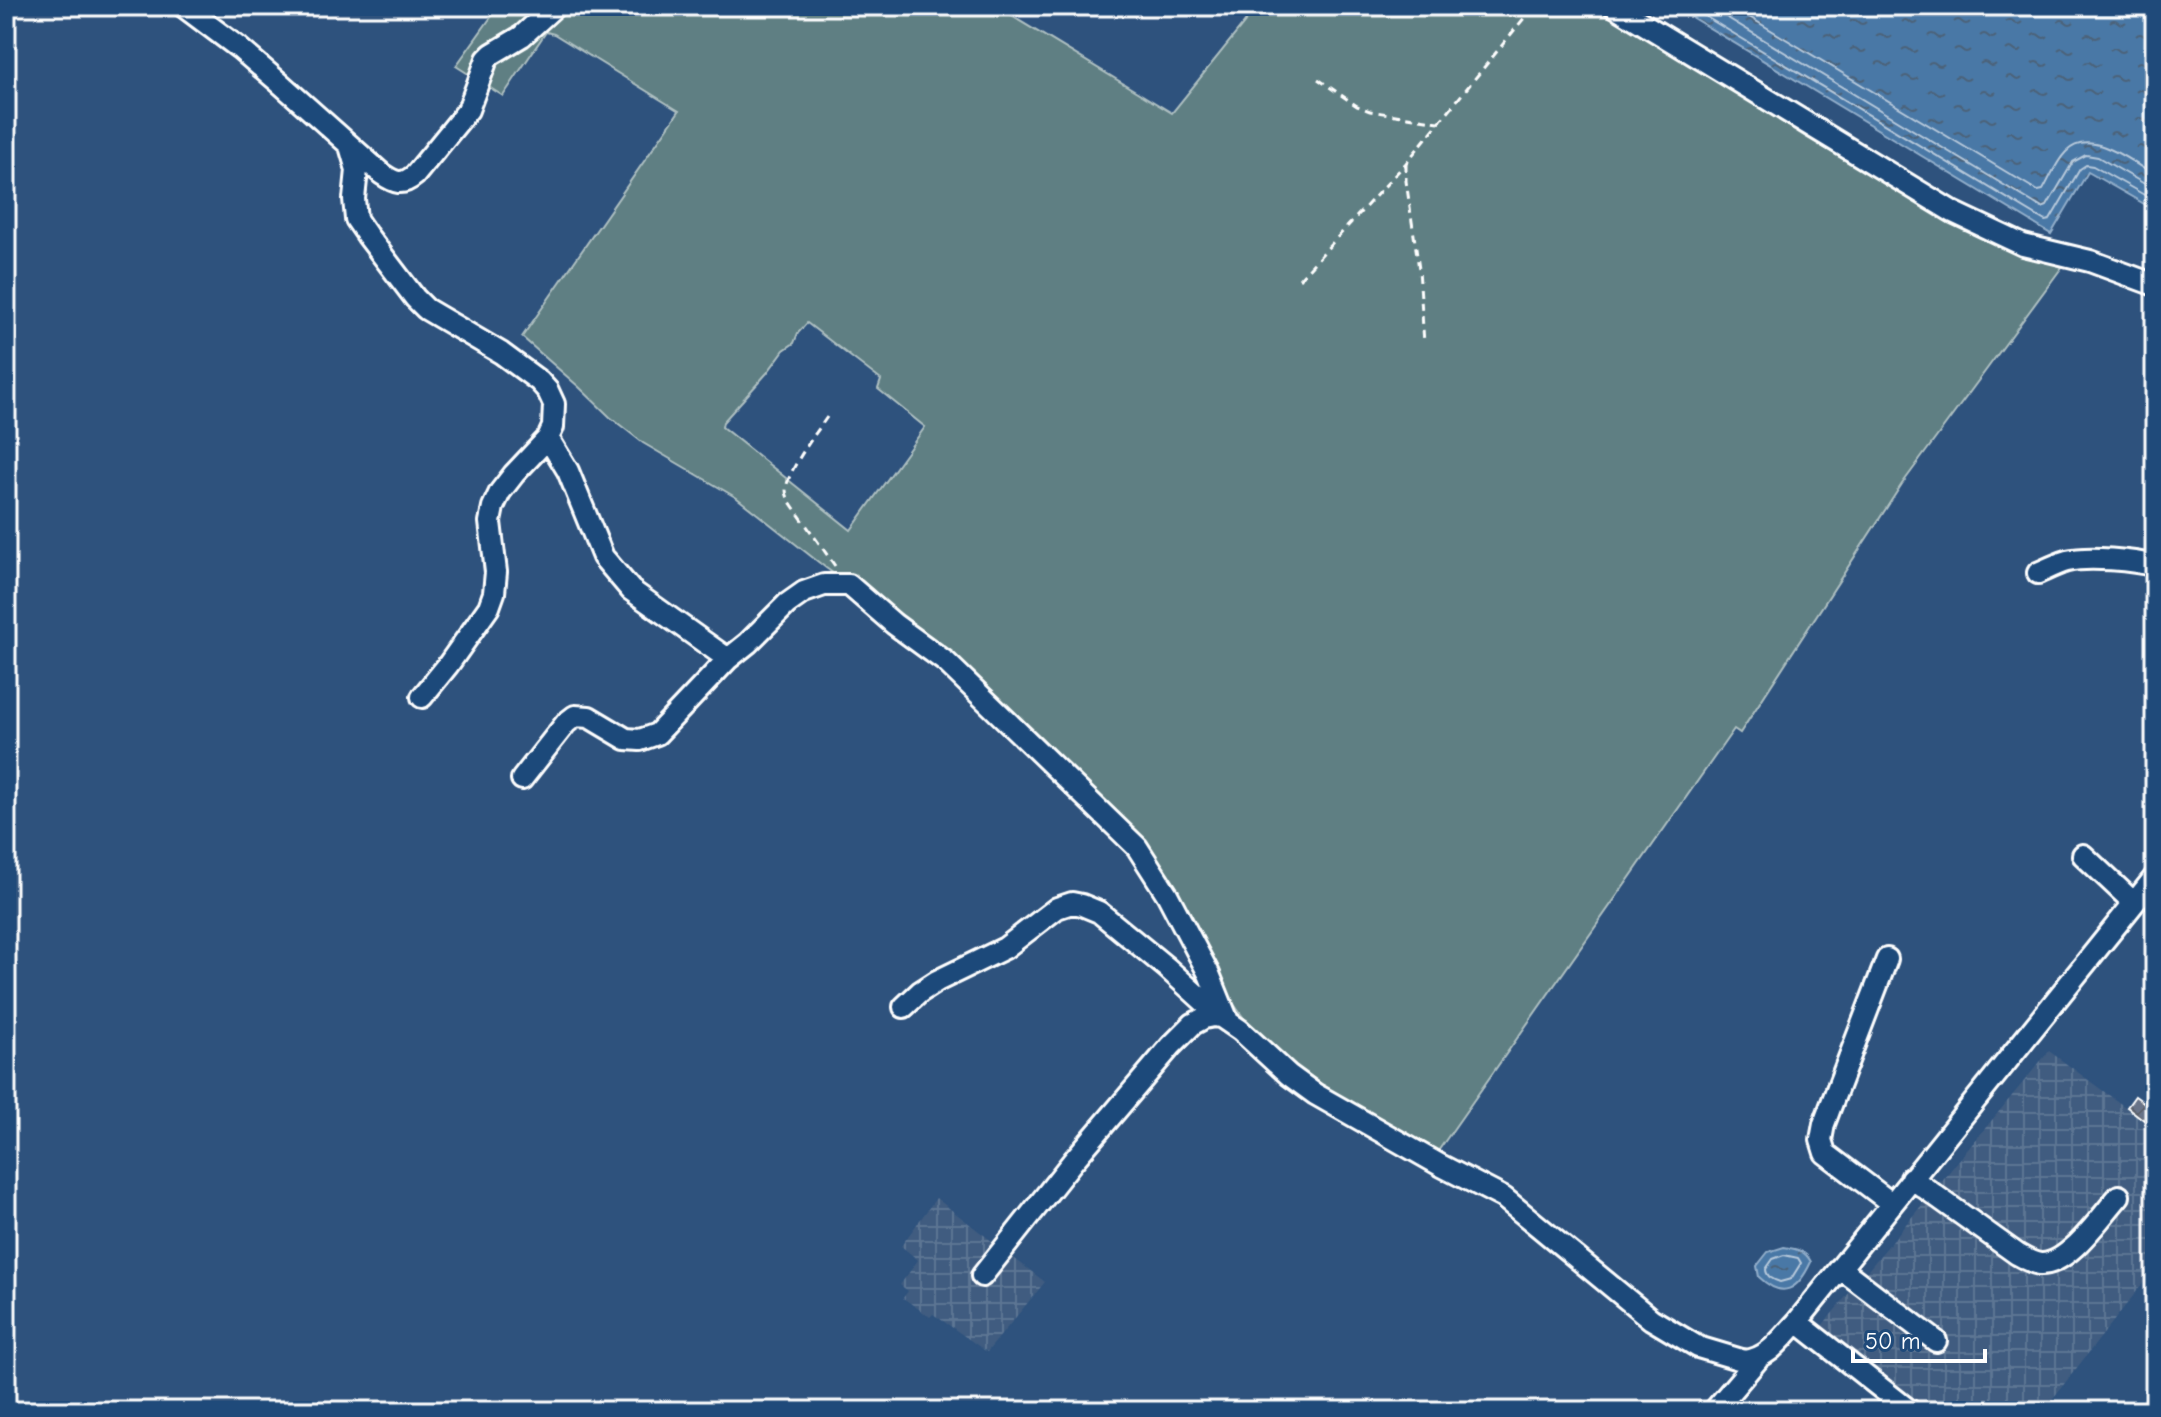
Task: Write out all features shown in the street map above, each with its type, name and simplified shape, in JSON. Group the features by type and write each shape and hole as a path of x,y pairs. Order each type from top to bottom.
{"lane":[{"path":"183,6 239,48 350,146 398,183 410,180 468,110 487,59 522,36 555,6"},
{"path":"1614,6 1953,212 2023,245 2090,261 2155,285"},
{"path":"350,146 357,170 355,211 360,227 421,304 501,353 545,386 554,404 553,427 548,438 514,474 495,502 490,522 496,572 489,607 422,697"},
{"path":"548,438 568,471 603,557 631,590 728,659"},
{"path":"2038,573 2070,560 2083,559 2141,562 2155,566"},
{"path":"522,779 575,716 589,717 626,739 640,740 657,734 728,659 796,597 824,585 849,585 894,624 946,662 1137,847 1167,894 1209,974 1224,1019"},
{"path":"2083,855 2134,903"},
{"path":"1714,1411 1758,1359 1776,1346 1797,1322 2155,877"},
{"path":"904,1007 937,981 1005,948 1057,908 1072,903 1099,912 1315,1094 1504,1198 1651,1319 1675,1335 1698,1347 1745,1361 1758,1359"},
{"path":"1887,959 1824,1124 1821,1140 1825,1153 1891,1203"},
{"path":"982,1276 1073,1161 1171,1046 1193,1024 1204,1018 1224,1019"},
{"path":"1911,1178 2017,1254 2035,1263 2045,1264 2070,1252 2119,1196"},
{"path":"1840,1268 1936,1341"},
{"path":"1797,1322 1910,1411"}],"path":[{"path":"1299,279 1406,163 1534,6"},
{"path":"1318,79 1357,106 1370,111 1439,122"},
{"path":"1406,163 1424,343"},
{"path":"827,417 803,452 787,484 786,494 849,585"}],"shaded area":[{"path":"2049,1051 2155,1129 2155,1268 2043,1411 1923,1411 1821,1327"},
{"path":"936,1198 1045,1282 987,1352 933,1314 930,1317 903,1298 908,1291 900,1285 918,1260 901,1246"}],"green space":[{"path":"499,6 995,6 1172,113 1258,6 1601,6 1804,136 1944,218 2015,252 2065,263 1902,484 1740,733 1734,729 1436,1154 1326,1094 1253,1031 1216,979 1192,918 1152,857 934,646 826,568 737,498 643,443 522,337 679,111 546,32 503,96 456,66","holes":["807,323 881,380 878,389 925,427 851,530 722,427 784,350 794,343"]}],"water":[{"path":"1673,6 2155,6 2155,210 2088,172 2051,234"},
{"path":"1784,1247 1796,1249 1811,1262 1795,1285 1783,1290 1759,1277 1757,1266 1768,1252"}],"building":[{"path":"2135,1096 2153,1109 2144,1120 2127,1107"}]}
